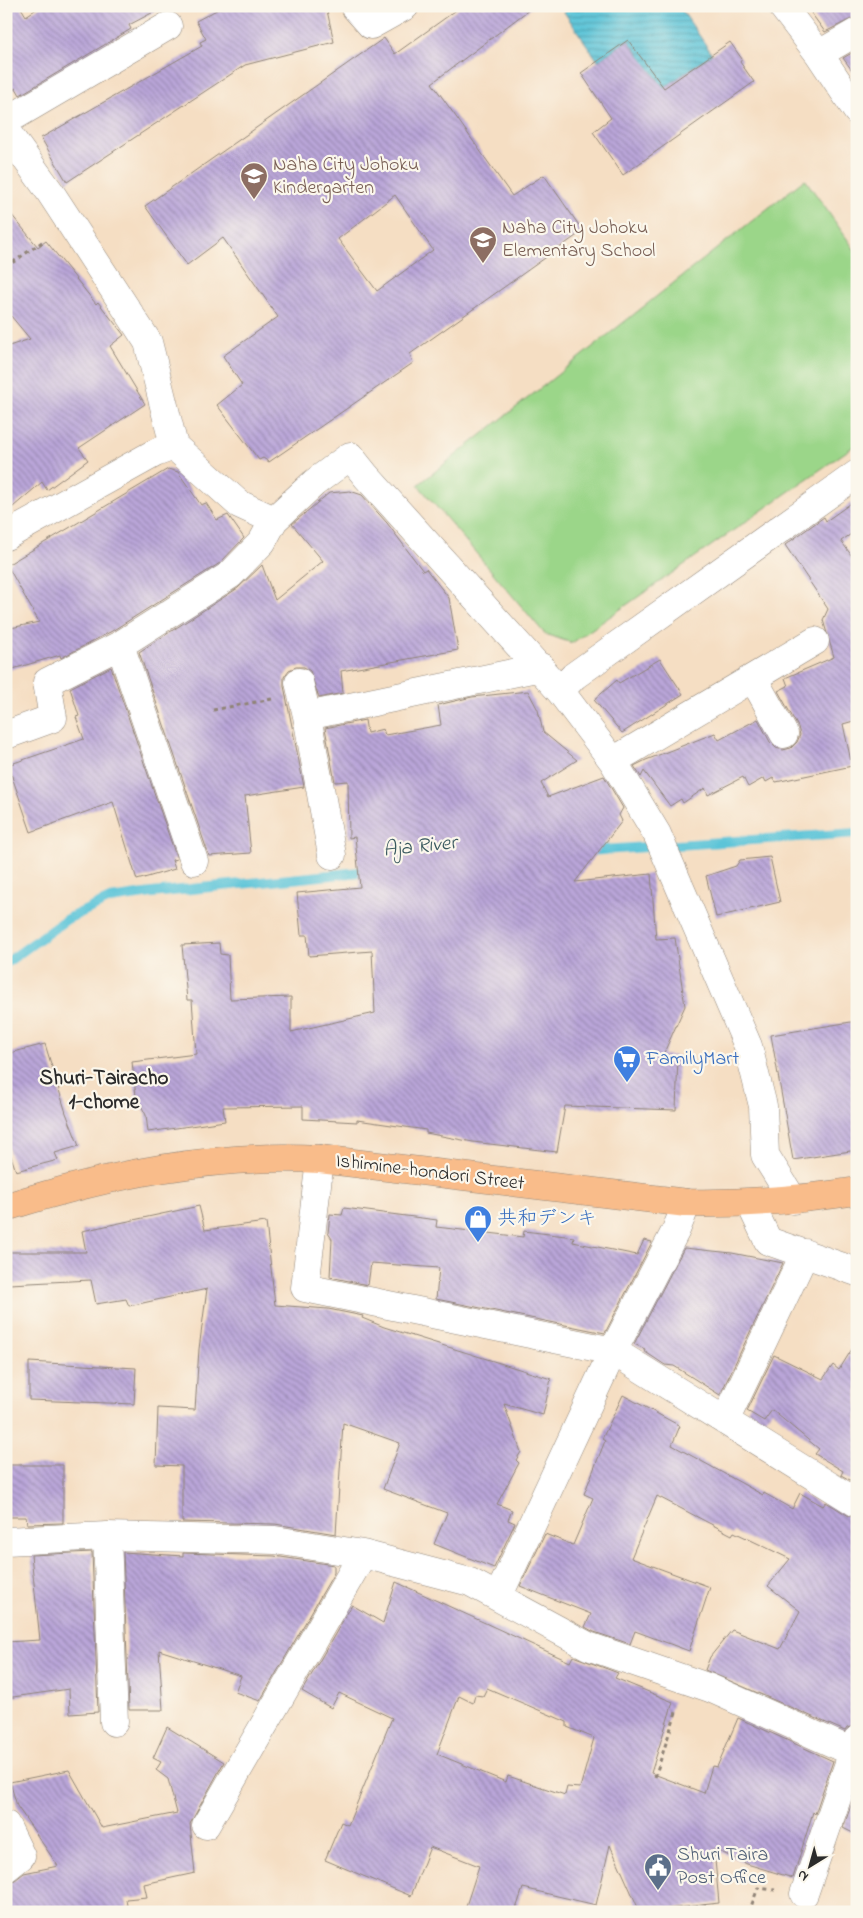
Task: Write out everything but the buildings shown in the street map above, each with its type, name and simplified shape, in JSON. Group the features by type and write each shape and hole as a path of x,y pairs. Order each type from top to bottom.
{"main road":[{"name":"Ishimine-hondori Street","path":"8,1203 109,1180 204,1162 250,1158 320,1158 687,1203 750,1203 857,1192"}],"street":[{"path":"354,6 371,25 405,6"},
{"path":"782,6 819,54 857,110"},
{"path":"6,121 168,26"},
{"path":"819,54 857,32"},
{"path":"6,131 148,342 174,446 239,504 274,520"},
{"path":"6,536 155,453 174,446"},
{"path":"6,735 53,718 47,682 120,645 230,575 262,542 274,520 314,483 350,456 366,476 541,667 613,761 657,834 748,1046 763,1106 766,1155 793,1200"},
{"path":"560,691 574,676 857,474"},
{"path":"613,761 815,641"},
{"path":"120,645 194,861"},
{"path":"332,855 303,697 541,667"},
{"path":"752,678 784,734"},
{"path":"320,1158 305,1288 613,1351 857,1503"},
{"path":"498,1597 613,1351 676,1230 687,1203"},
{"path":"750,1203 768,1241 857,1272"},
{"path":"725,1421 805,1253"},
{"path":"107,1536 114,1722"},
{"path":"6,1541 107,1536 275,1540 363,1554 470,1582 588,1646 710,1688 855,1749 804,1894"},
{"path":"206,1826 363,1554"},
{"path":"6,1825 21,1856 6,1868"}],"path":[{"path":"6,267 69,222"},
{"path":"213,710 303,697"},
{"path":"655,1777 686,1680"}],"green space":[{"path":"805,179 857,253 857,444 572,643 545,634 418,485"}],"water":[{"path":"571,6 679,6 712,54 664,88 628,40 598,61 564,12"}],"waterway":[{"name":"Aja River","path":"587,851 857,833"},
{"name":"Aja River","path":"6,963 67,919 110,899 370,871"}],"place":[{"name":"Naha City Johoku Kindergarten","path":"254,200"},
{"name":"Naha City Johoku Elementary School","path":"483,264"},
{"name":"FamilyMart","path":"627,1083"},
{"name":"共和デンキ","path":"478,1243"},
{"name":"Shuri Taira Post Office","path":"658,1891"}],"district":[{"name":"Shuri-Tairacho 1-chome","path":"104,1091"}]}
